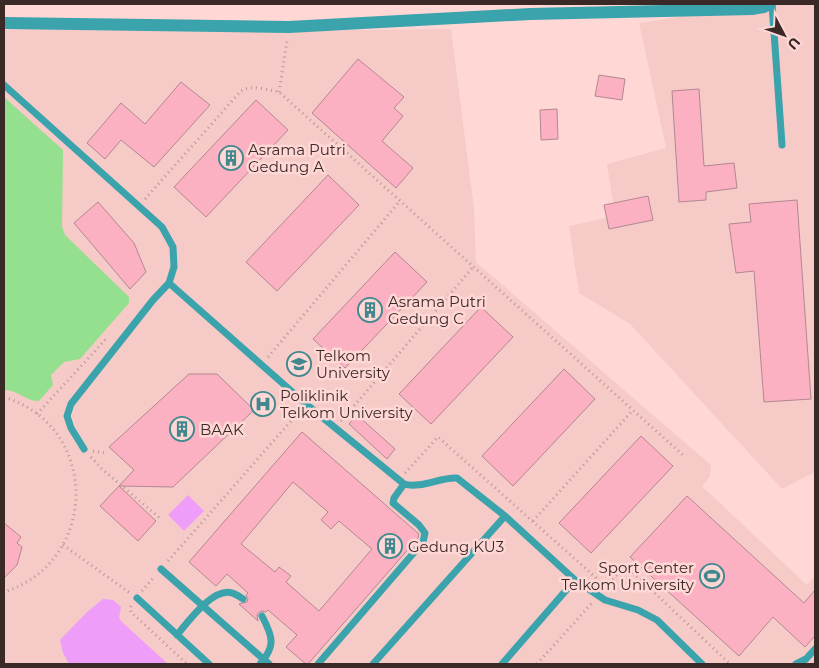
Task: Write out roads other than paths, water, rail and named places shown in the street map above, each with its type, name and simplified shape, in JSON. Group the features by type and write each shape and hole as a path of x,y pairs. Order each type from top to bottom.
{"street":[{"path":"4,23 289,27 530,9 752,10 764,8 771,4"}],"lane":[{"path":"771,4 782,145"},
{"path":"4,85 162,227 173,247 174,268 169,283 153,300 71,404 67,416 71,428 84,450"},
{"path":"169,283 306,404 404,484 414,485 457,478 505,516 575,580 605,600 638,610 657,620 702,664"},
{"path":"318,664 423,542 425,533 419,525 393,503 394,498 404,484"},
{"path":"373,664 505,516"},
{"path":"161,569 264,663 271,648 272,640 262,616"},
{"path":"502,664 575,580"},
{"path":"177,635 216,594 231,592 243,599"},
{"path":"137,598 209,664"},
{"path":"796,664 806,658 815,648"}],"place":[{"name":"Asrama Putri Gedung A","path":"231,158"},
{"name":"Asrama Putri Gedung C","path":"370,310"},
{"name":"Telkom University","path":"299,364"},
{"name":"Poliklinik Telkom University","path":"263,404"},
{"name":"BAAK","path":"182,429"},
{"name":"Gedung KU3","path":"390,546"},
{"name":"Sport Center Telkom University","path":"712,576"}]}
